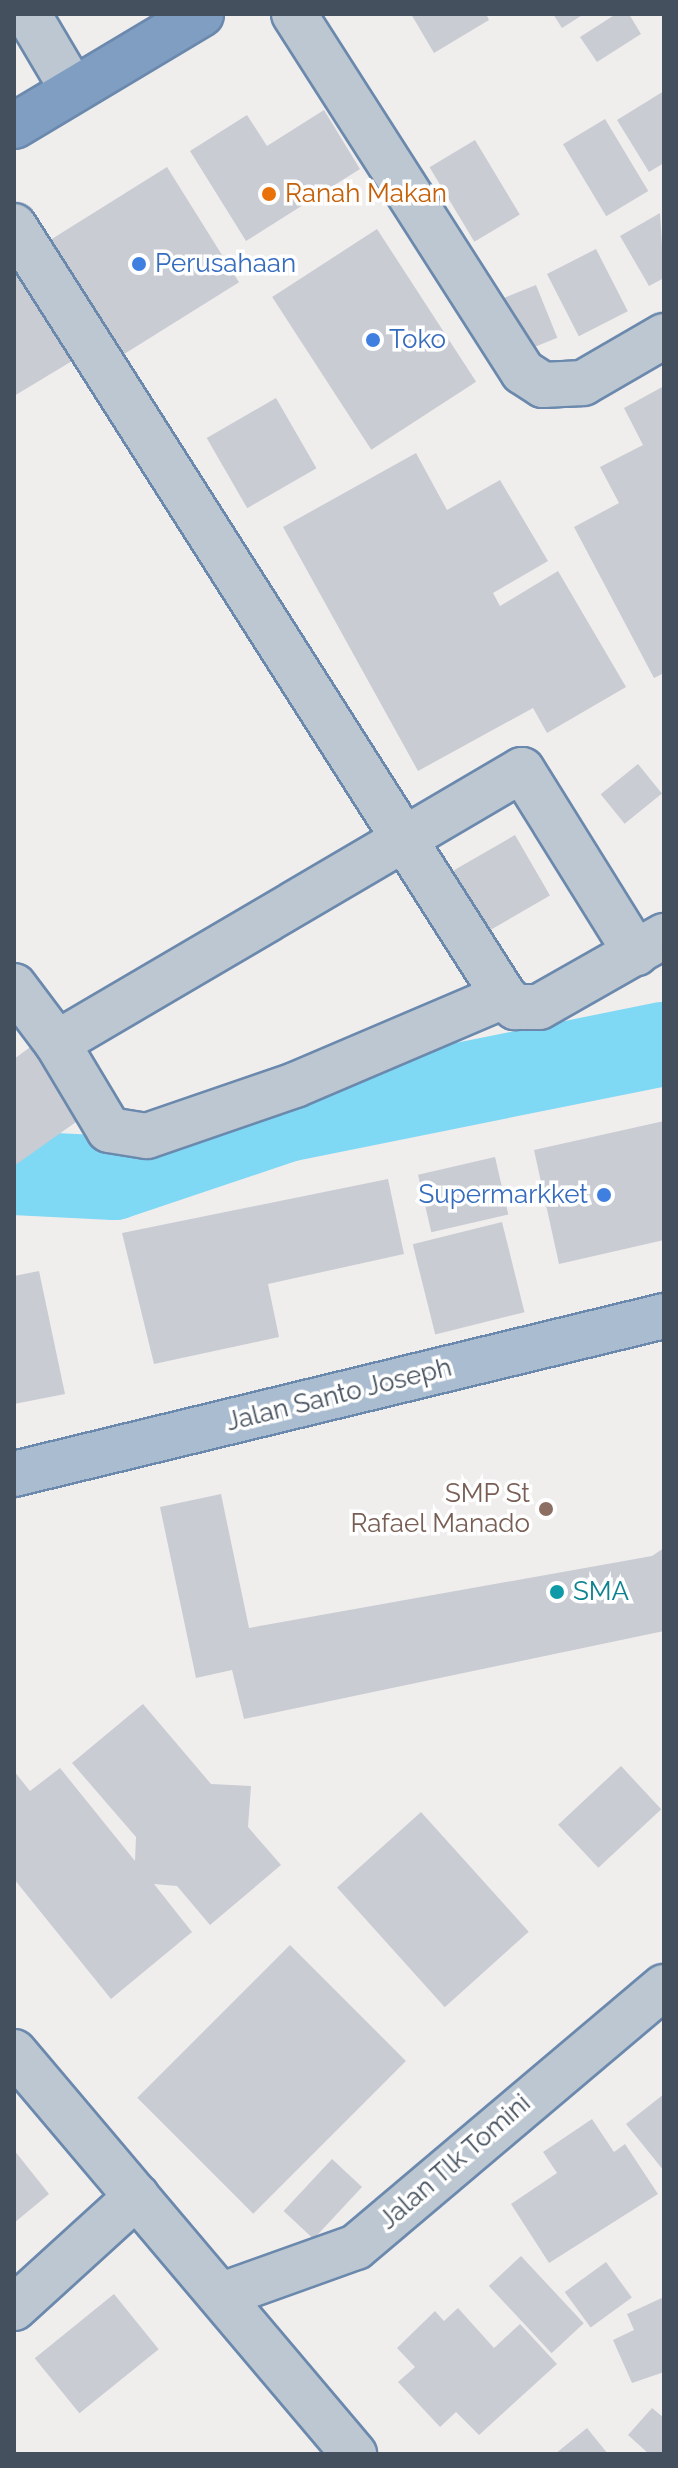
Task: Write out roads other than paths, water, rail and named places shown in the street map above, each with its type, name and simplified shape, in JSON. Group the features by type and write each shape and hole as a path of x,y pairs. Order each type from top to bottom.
{"highway":[{"path":"14,126 201,14"}],"main road":[{"name":"Jalan Santo Joseph","path":"14,1474 664,1316"}],"street":[{"path":"28,14 73,90"},
{"path":"294,14 523,372 543,385 583,383 664,336"},
{"path":"14,226 403,837 504,996 515,1007 539,1007 650,944 522,770 403,837 57,1043"},
{"path":"14,986 57,1043 109,1130 147,1136 295,1085 504,996"},
{"name":"Jalan Tlk Tomini","path":"222,2295 356,2247 664,1987"},
{"path":"14,2053 354,2454"},
{"path":"14,2308 137,2196"}],"waterway":[{"path":"14,1173 114,1178 286,1120 664,1044"}],"place":[{"name":"Ranah Makan","path":"269,194"},
{"name":"Perusahaan","path":"139,264"},
{"name":"Toko","path":"373,340"},
{"name":"Supermarkket","path":"604,1195"},
{"name":"SMP St Rafael Manado","path":"546,1509"},
{"name":"SMA","path":"557,1592"}]}
